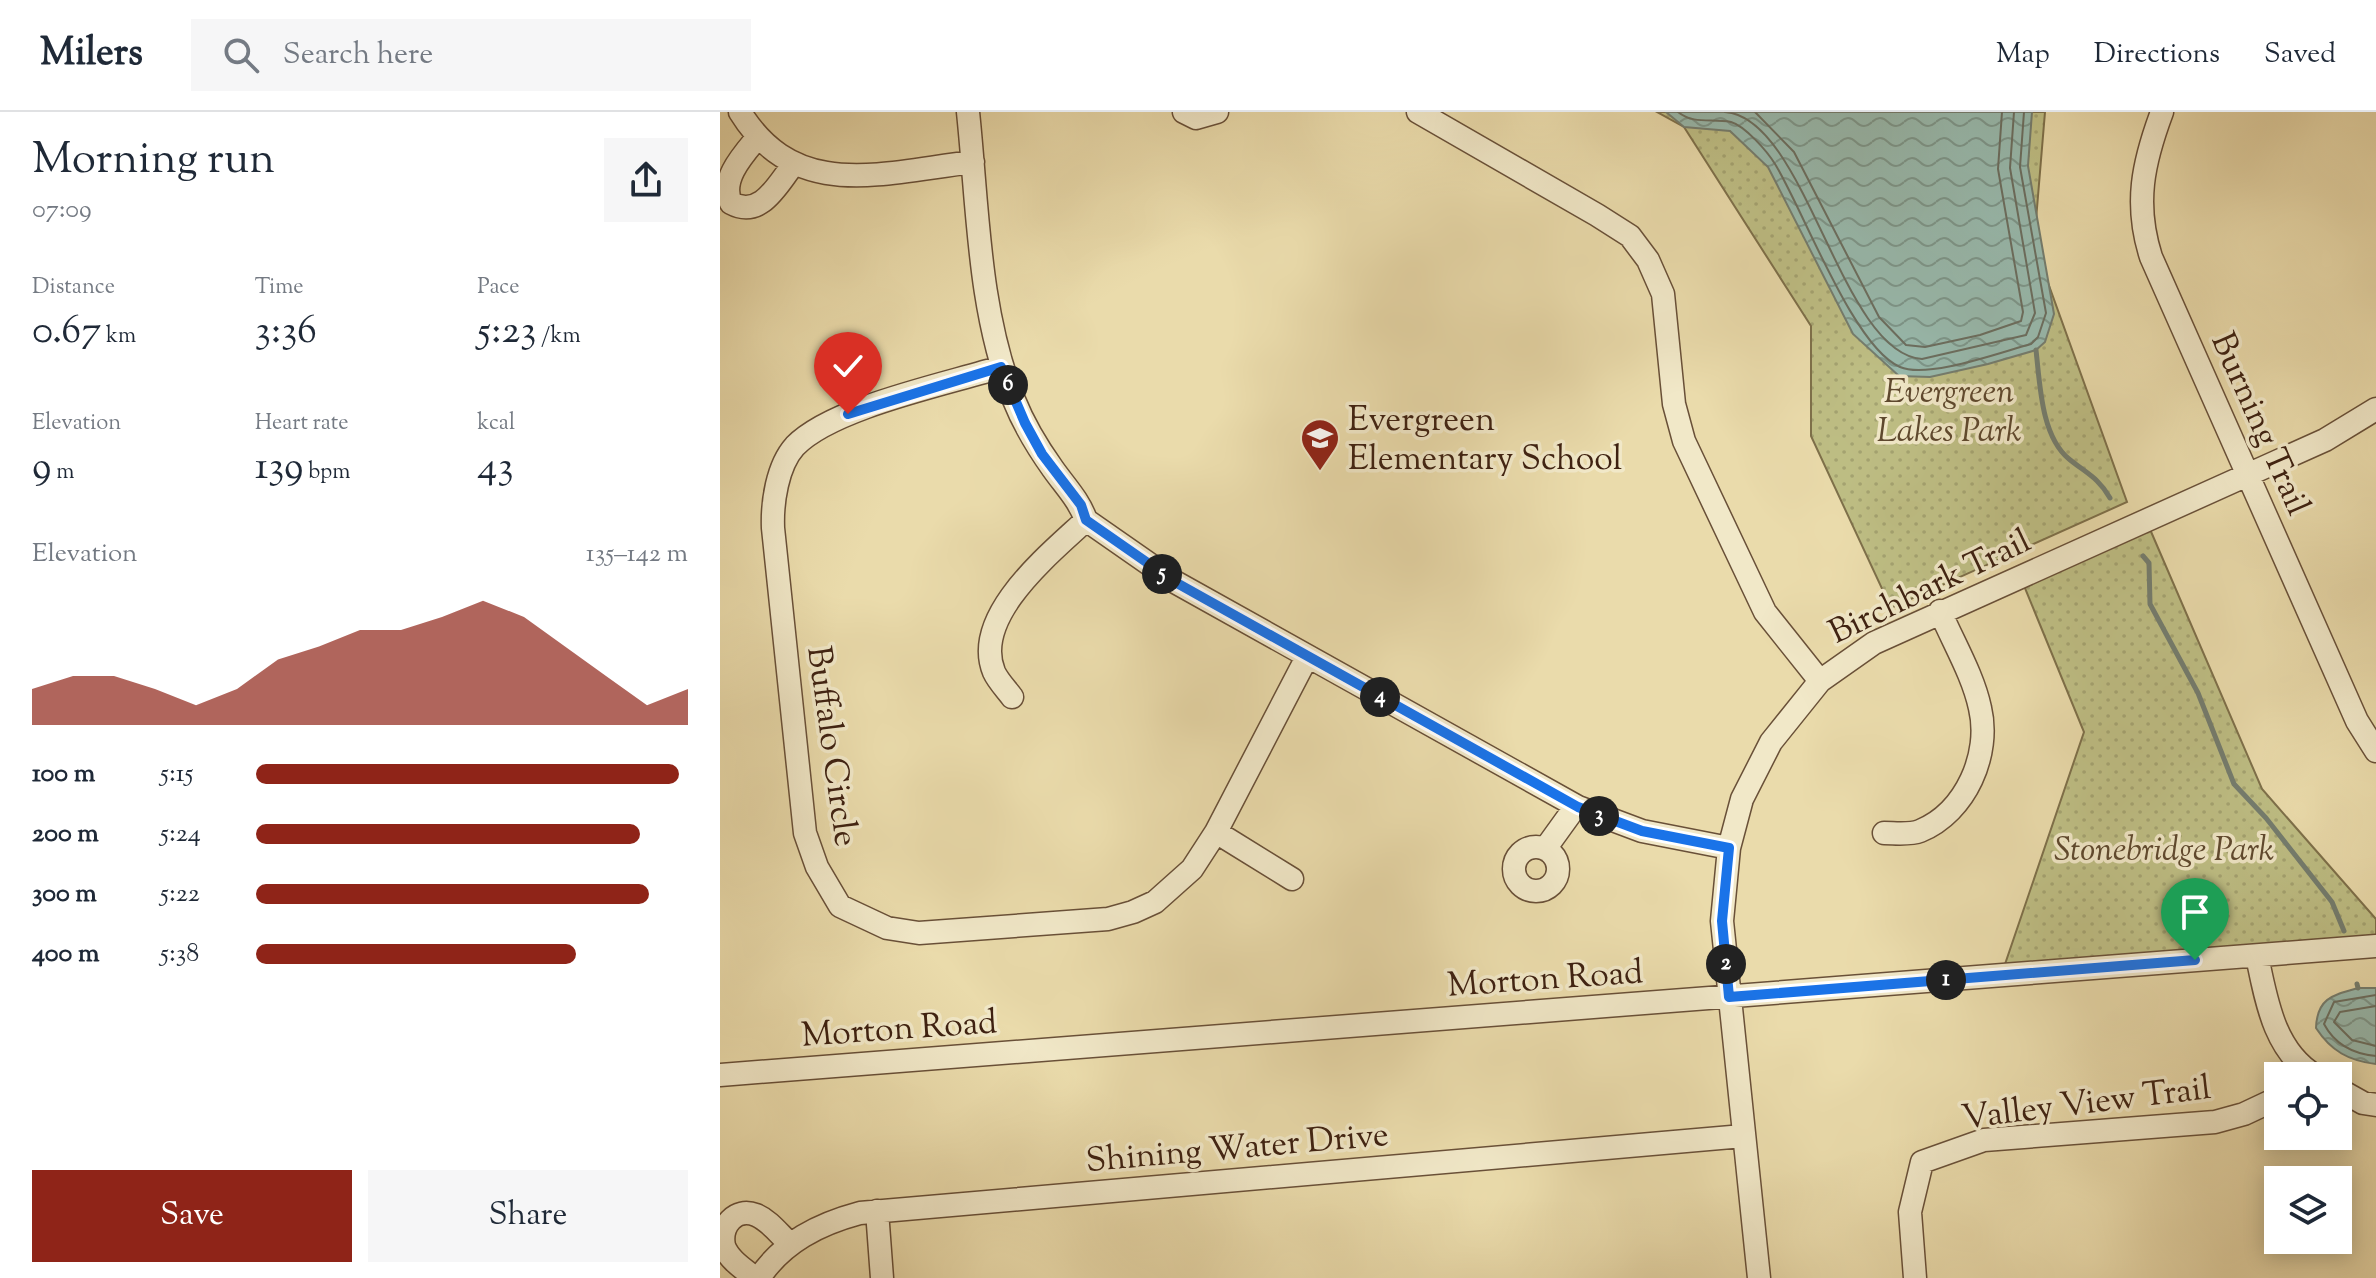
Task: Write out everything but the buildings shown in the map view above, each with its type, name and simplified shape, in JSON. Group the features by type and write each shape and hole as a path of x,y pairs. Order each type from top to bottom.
{"street":[{"path":"740,112 757,138 793,165 838,177 973,162"},
{"path":"968,112 988,305 1001,367 1042,454 1081,505 1086,520 1175,582 1576,806 1642,831 1729,848"},
{"path":"1184,112 1196,118 1217,112"},
{"path":"1418,112 1630,236 1648,260 1663,294 1674,404 1684,441 1765,612 1820,681"},
{"name":"Burning Trail","path":"2162,112 2142,174 2140,210 2144,234 2357,721 2376,751"},
{"path":"757,138 724,176 722,188 731,203 746,209 762,204 793,165"},
{"name":"Buffalo Circle","path":"1001,367 835,420 793,448 779,482 773,528 805,833 817,867 840,906 875,925 919,933 1108,919 1155,902 1192,869 1216,832 1307,657"},
{"name":"Birchbark Trail","path":"1759,1278 1722,921 1729,848 1742,799 1771,742 1820,681 1874,643 2325,440 2376,409"},
{"path":"1012,697 994,671 991,647 1000,616 1020,584 1086,520"},
{"path":"1884,833 1918,832 1941,818 1960,800 1980,757 1980,708 1940,611"},
{"path":"1545,849 1576,806"},
{"path":"1216,832 1292,879"},
{"name":"Morton Road","path":"720,1075 2376,946"},
{"path":"2257,956 2274,1025 2299,1062"},
{"path":"2352,1097 2376,1105"},
{"name":"Valley View Trail","path":"1915,1278 1910,1212 1922,1162 1984,1140 2215,1122 2264,1105"},
{"name":"Shining Water Drive","path":"757,1278 790,1244 836,1220 877,1211 1743,1136"},
{"path":"877,1211 882,1278"},
{"path":"757,1278 732,1259 724,1246 722,1230 729,1218 742,1213 757,1215 790,1244"}],"green space":[{"name":"Evergreen Lakes Park","path":"1657,112 2045,112 2034,244 2127,502 1891,608 1811,436 1811,326 1684,127"},
{"name":"Stonebridge Park","path":"2146,520 2262,789 2376,919 2376,946 2001,976 2084,732 2020,576"}],"water":[{"path":"1666,112 2032,112 2028,166 2054,314 2045,342 2036,350 1988,364 1930,377 1899,376 1853,334 1768,167 1730,131 1684,127"},
{"path":"2358,988 2376,988 2376,1064 2342,1054 2316,1028 2319,1010 2328,999"}],"waterway":[{"path":"2036,350 2044,409 2053,437 2069,459 2097,481 2110,498"},
{"path":"2143,556 2149,563 2150,604 2198,693 2234,784 2266,818 2332,902 2344,931"},
{"path":"2357,984 2358,988"}],"place":[{"name":"Evergreen Elementary School","path":"1320,472"}],"route":[{"path":"848,414 1001,367 1042,454 1081,505 1086,520 1154,569 1578,807 1642,831 1729,848 1722,921 1729,997 2195,960"}]}
